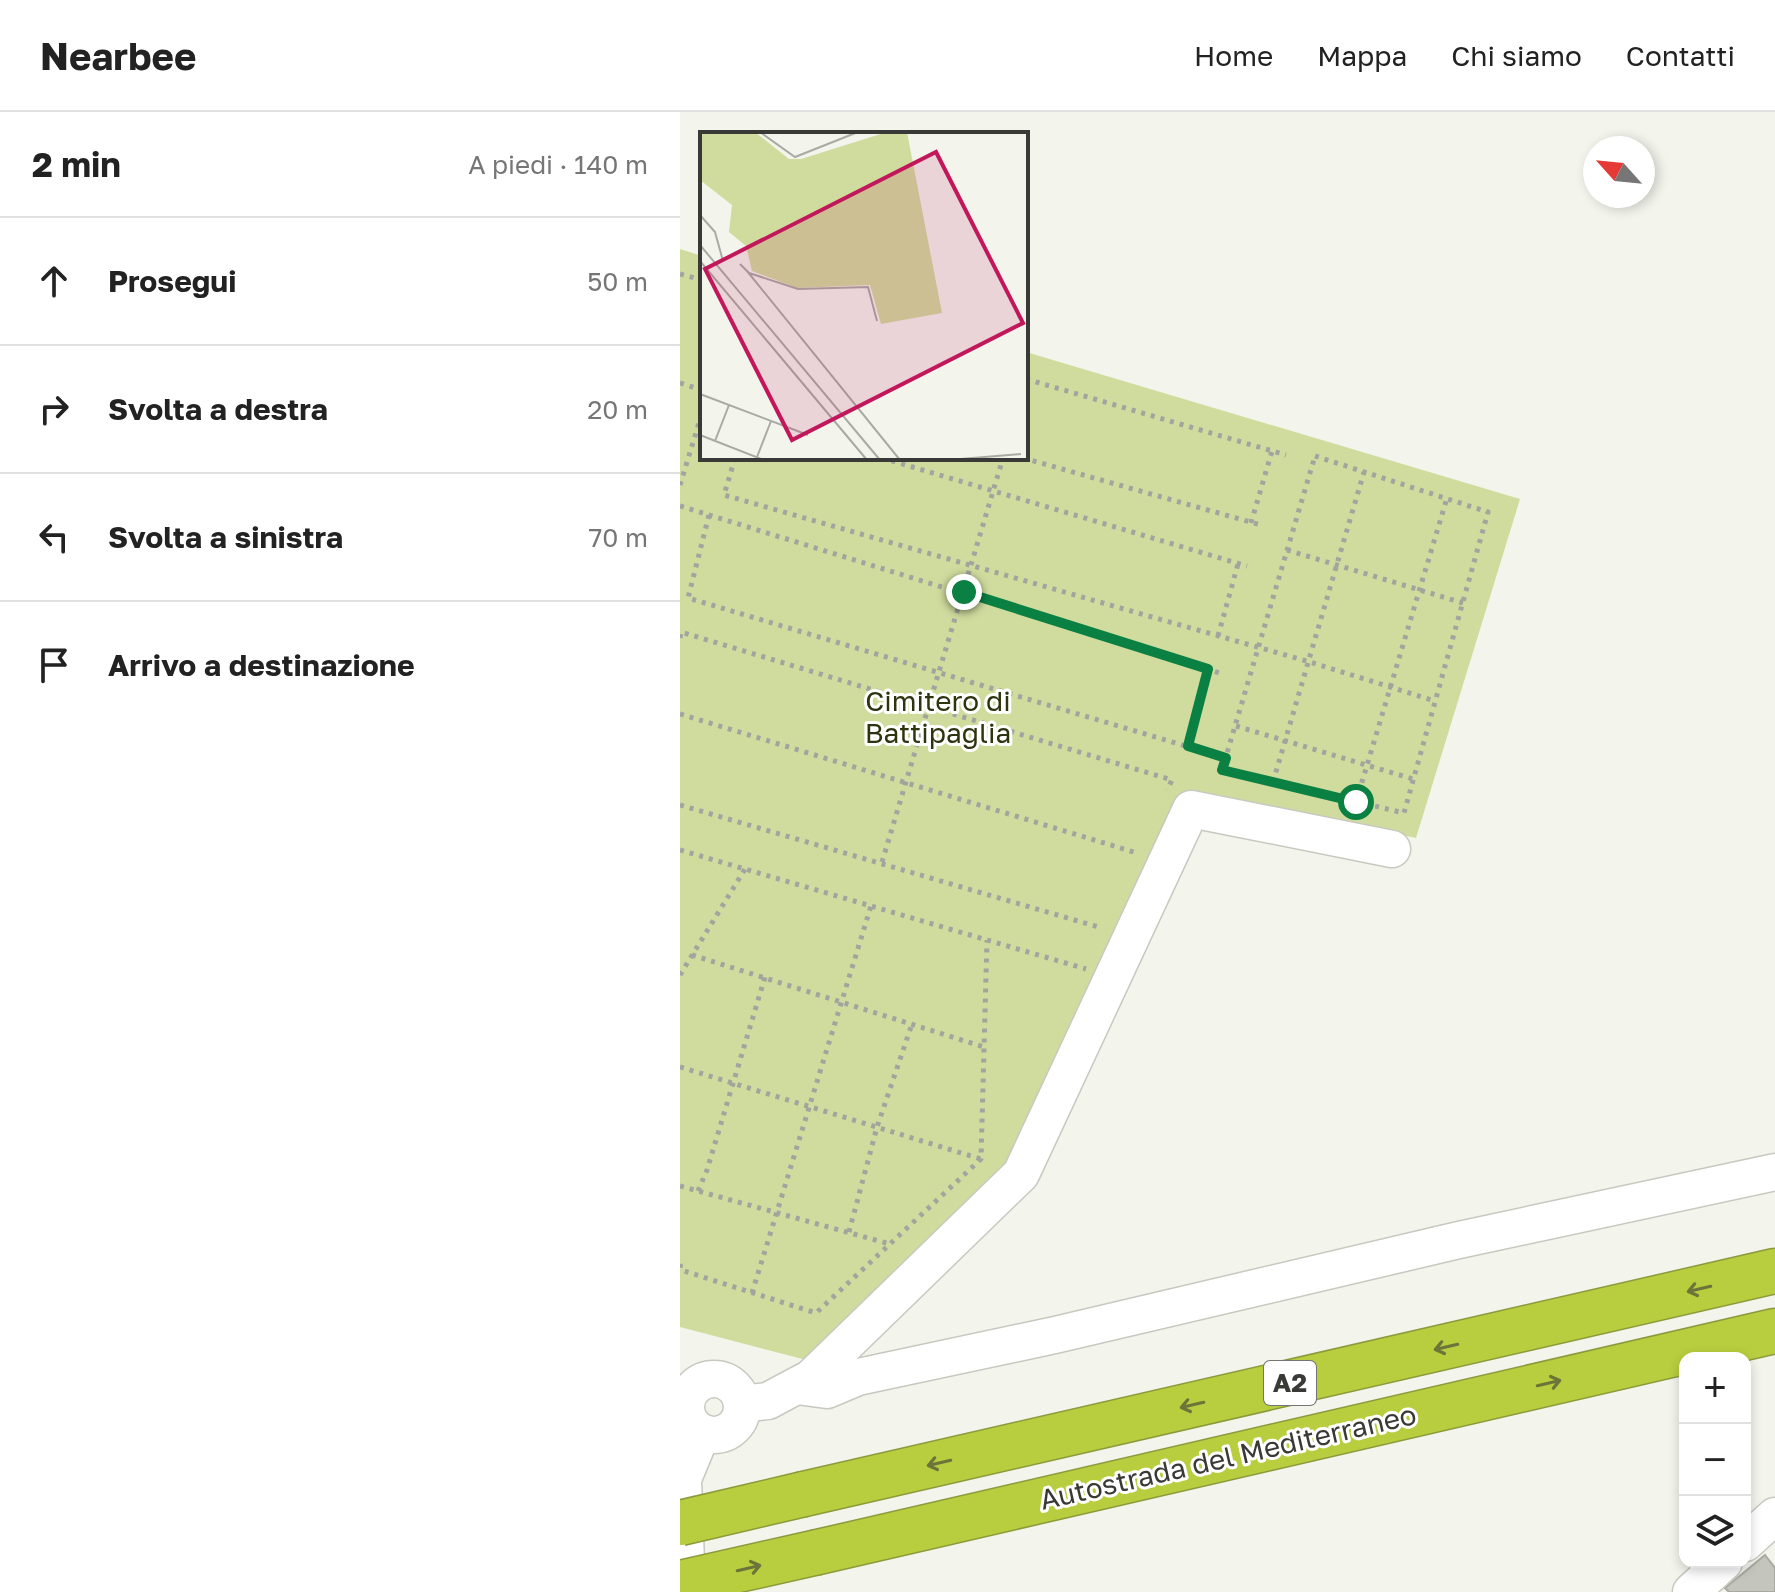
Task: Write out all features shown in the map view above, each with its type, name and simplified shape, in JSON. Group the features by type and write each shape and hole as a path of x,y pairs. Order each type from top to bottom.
{"highway":[{"name":"Autostrada del Mediterraneo","path":"680,1523 1775,1271"},
{"name":"Autostrada del Mediterraneo","path":"680,1583 1775,1331"}],"street":[{"path":"742,1404 768,1401 804,1382 1021,1174 1191,809 1392,849"},
{"path":"804,1382 827,1390 858,1377 1055,1335 1459,1240 1775,1172"},
{"path":"686,1379 718,1379 734,1387 742,1404 739,1420 734,1427 719,1435 702,1433 689,1422 686,1414 686,1379"},
{"path":"687,1592 681,1479 702,1433"},
{"path":"1751,1538 1775,1516"},
{"path":"1691,1592 1717,1568"}],"path":[{"path":"680,274 700,279"},
{"path":"1028,380 1286,455"},
{"path":"680,383 700,389"},
{"path":"680,485 700,420"},
{"path":"1251,523 1272,450"},
{"path":"1315,456 1364,472 1488,512 1404,813 1222,770 1315,456"},
{"path":"1028,459 1261,525"},
{"path":"734,460 724,495 1310,662 1435,701"},
{"path":"889,460 1247,566"},
{"path":"882,862 1002,460"},
{"path":"1273,782 1364,472"},
{"path":"1356,802 1447,498"},
{"path":"680,506 1223,674"},
{"path":"709,515 688,598 1226,758"},
{"path":"1287,550 1463,603"},
{"path":"1218,636 1238,564"},
{"path":"680,638 681,632 1172,780"},
{"path":"1188,746 1208,669"},
{"path":"680,714 1137,853"},
{"path":"1236,726 1413,779"},
{"path":"680,805 1102,928"},
{"path":"680,850 1088,969 1081,983"},
{"path":"680,975 745,869"},
{"path":"752,1293 871,906"},
{"path":"680,1264 681,1270 816,1313 981,1159 987,940"},
{"path":"692,955 984,1047"},
{"path":"698,1191 765,977"},
{"path":"849,1232 877,1127 912,1024"},
{"path":"680,1067 981,1159"},
{"path":"680,1186 890,1244"}],"green space":[{"name":"Cimitero di Battipaglia","path":"680,249 700,255 700,460 1028,460 1028,353 1520,499 1416,838 1190,790 1015,1172 806,1360 680,1327"}],"building":[{"path":"1765,1555 1775,1568 1775,1592 1729,1592 1725,1588"}],"route":[{"path":"964,592 1208,669 1188,746 1226,758 1222,770 1356,802"}]}
